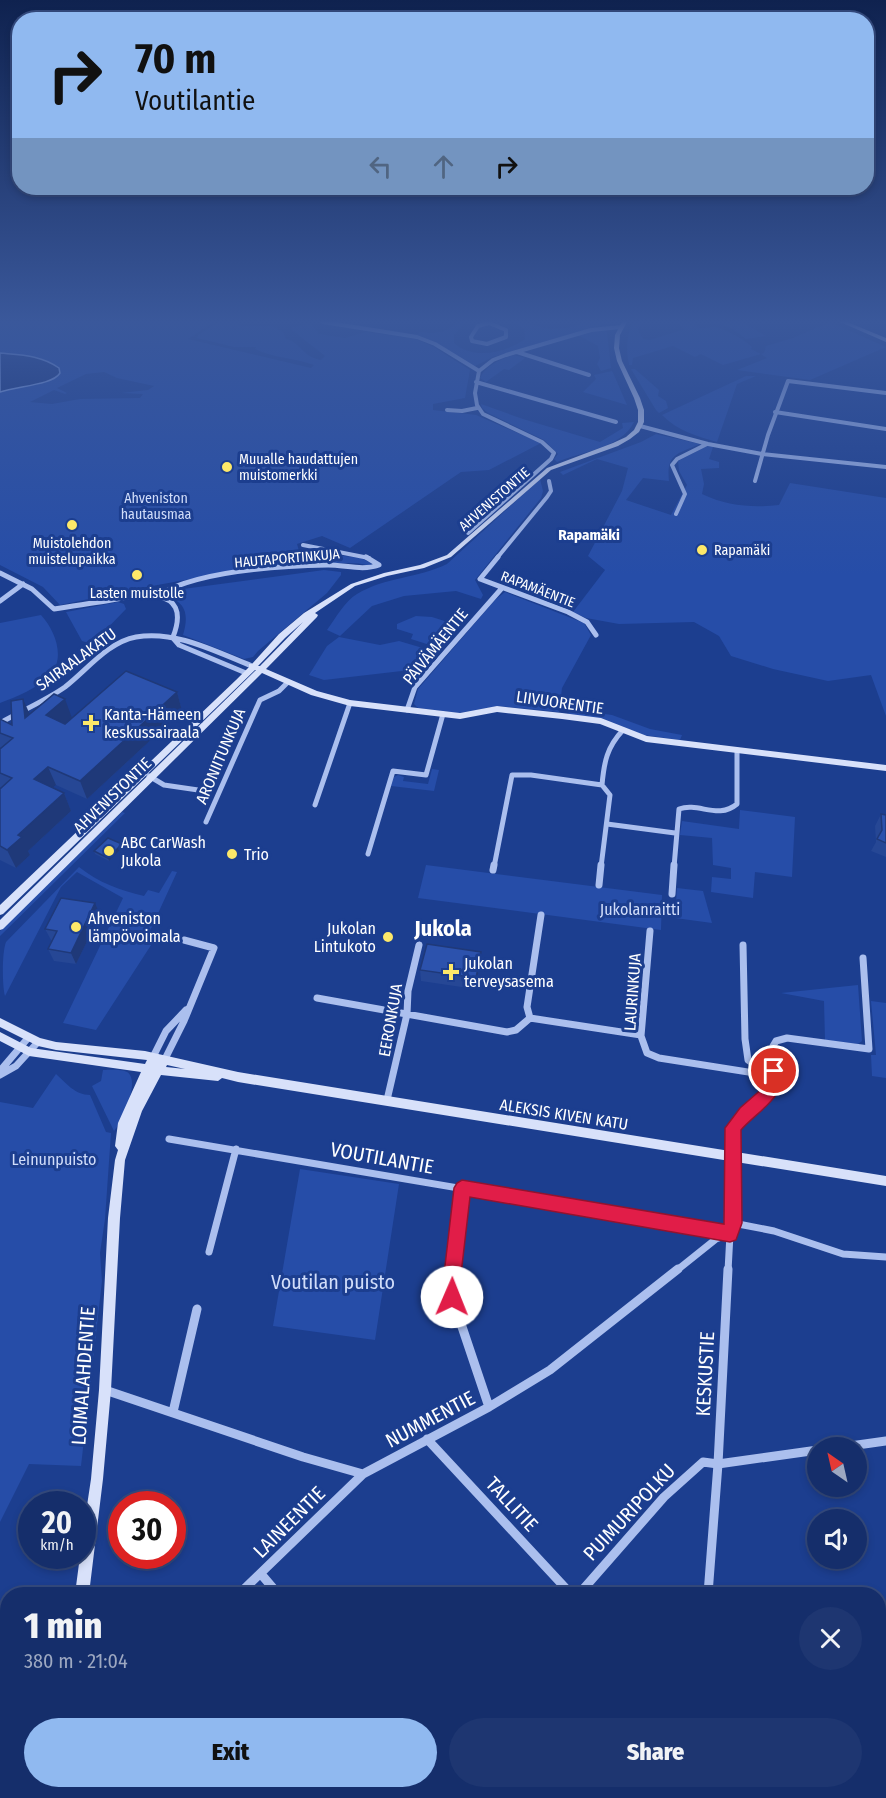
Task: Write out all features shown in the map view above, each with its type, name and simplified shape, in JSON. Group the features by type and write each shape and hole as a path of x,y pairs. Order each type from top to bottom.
{"main road":[{"path":"639,406 642,413 640,426"},
{"name":"AHVENISTONTIE","path":"0,926 312,618 319,607 353,585 386,574 422,567 449,556 549,469 567,460 616,444 632,435 640,426"},
{"name":"AHVENISTONTIE","path":"0,911 143,773 256,672"},
{"name":"LIIVUORENTIE","path":"256,672 326,698 350,703 464,716 501,709 601,721 646,739 886,768"},
{"name":"ALEKSIS KIVEN KATU","path":"0,1022 33,1040 64,1047 165,1059 238,1077"},
{"name":"ALEKSIS KIVEN KATU","path":"0,1036 25,1050 159,1071 238,1077 886,1181"},
{"name":"LOIMALAHDENTIE","path":"83,1587 97,1479 105,1390 120,1141 123,1123 153,1057"},
{"name":"LOIMALAHDENTIE","path":"120,1160 132,1122 165,1059"}],"street":[{"path":"560,406 616,422"},
{"path":"755,481 778,406"},
{"path":"447,410 462,411 477,408 483,414 542,442 553,452 551,459 468,533"},
{"path":"775,412 886,429"},
{"path":"640,426 708,444 762,454 886,466"},
{"path":"676,514 685,495 672,465 677,459 708,444"},
{"name":"RAPAMÄENTIE","path":"549,481 551,488 547,497 480,579 587,622 596,635"},
{"name":"HAUTAPORTINKUJA","path":"156,596 171,586 211,578 316,565 353,565 372,568 379,565 367,557 303,545"},
{"path":"0,573 42,596 54,609 136,594 156,596 173,604 177,610 180,620 172,637"},
{"path":"0,601 23,584"},
{"name":"PÄIVÄMÄENTIE","path":"407,710 415,687 502,588"},
{"name":"SAIRAALAKATU","path":"0,723 63,688 119,642 140,635 172,637 256,672"},
{"name":"SAIRAALAKATU","path":"172,637 179,645 256,672"},
{"name":"ARONIITUNKUJA","path":"206,822 260,700 279,691 288,682"},
{"path":"315,805 350,703"},
{"path":"368,854 393,771 426,775 443,714"},
{"path":"602,785 609,744 623,730"},
{"path":"672,894 675,833 679,809 685,807 723,812 732,810 737,804 737,750"},
{"path":"143,773 164,785 205,791"},
{"path":"493,870 512,776 531,776 602,785 610,795 599,885"},
{"path":"607,824 675,833"},
{"path":"530,1018 527,1007 541,915"},
{"name":"LAURINKUJA","path":"650,931 641,1035 648,1053 659,1058 774,1073"},
{"path":"165,1059 184,1021 214,948 184,940"},
{"name":"EERONKUJA","path":"387,1100 407,1014 408,991 419,945"},
{"path":"743,945 745,1039 748,1060 774,1073 773,1047 776,1041 787,1038 869,1049 863,958"},
{"path":"317,998 507,1032 516,1030 530,1018 641,1035"},
{"path":"153,1057 159,1043 177,1017 187,1009"},
{"path":"0,1073 16,1066 33,1040"},
{"name":"KESKUSTIE","path":"709,1587 718,1464 730,1234 733,1223 733,1128 772,1090 774,1073"},
{"name":"VOUTILANTIE","path":"169,1139 730,1234"},
{"path":"209,1252 236,1149"},
{"path":"462,1188 451,1283 452,1297 489,1407"},
{"path":"733,1223 772,1231 852,1256 886,1257"},
{"name":"NUMMENTIE","path":"363,1474 489,1407 550,1370 716,1239 730,1234"},
{"path":"173,1412 197,1309"},
{"path":"105,1390 303,1457 363,1474"},
{"name":"TALLITIE","path":"427,1439 564,1587"},
{"path":"867,1444 886,1441"},
{"name":"PUIMURIPOLKU","path":"585,1587 664,1497 703,1462 718,1464 807,1452"},
{"name":"LAINEENTIE","path":"247,1587 363,1474"},
{"path":"261,1574 272,1587"}],"green space":[{"name":"Ahveniston hautausmaa","path":"0,406 433,406 433,410 476,415 541,443 489,470 461,472 350,548 322,536 297,544 299,551 362,558 372,564 370,566 344,563 254,569 189,579 60,605 43,587 0,565"},
{"path":"481,406 486,406 600,442 623,428 622,423 634,422 620,438 600,448 557,462 554,459 558,454 544,440"},
{"path":"654,406 667,406 668,408 659,413"},
{"path":"682,406 729,406 717,442 681,429 662,415"},
{"path":"656,434 700,444 675,456 669,465 669,481 643,478 626,500 671,515 687,485 679,471 678,461 707,446 713,447 709,459 719,462 719,468 701,469 704,484 702,494 730,504 779,505 790,483 886,498 886,716 871,675 828,681 773,669 731,656 719,636 694,622 619,624 586,618 573,612 605,570 588,556 622,491 628,468 597,459 563,475 560,472 641,442"},
{"path":"540,479 543,491 541,498 475,580 483,595 481,599 456,591 404,596 372,606 340,636 327,630 344,606 357,594 379,584 447,564"},
{"path":"324,570 341,572 341,575 327,593 253,657 244,659 183,635 186,623 185,612 180,604 169,597 183,589"},
{"path":"505,592 584,623 591,635 562,688 559,712 498,706 459,713 418,708 414,704 418,689 495,600"},
{"path":"118,602 124,604 126,609 95,641 89,643 82,641 66,612"},
{"path":"41,615 51,628 57,644 55,668 39,684 0,703 0,623"},
{"path":"416,616 432,617 457,625 436,647 411,639 413,634 397,629 397,624"},
{"path":"339,637 380,645 399,641 433,651 419,669 324,680 309,675 327,646"},
{"path":"570,709 612,715 650,729 682,735 680,740 643,735 604,719 568,715"},
{"path":"432,769 439,770 434,791 391,786 394,777 398,775 404,777 403,781 428,784"},
{"path":"740,810 795,817 792,877 755,872 753,898 711,892 712,877 731,879 731,868 713,865 712,838 680,835 682,821 739,829"},
{"path":"122,812 125,813 0,936 0,931"},
{"name":"Jukolanraitti","path":"426,865 662,895 661,930 418,898"},
{"path":"79,867 110,885 144,896 148,890 159,893 172,871 177,872 149,933 155,939 96,1030 63,1023 123,898 77,872 61,887 5,996 3,984 6,942"},
{"path":"677,888 703,891 712,923 675,918"},
{"path":"858,985 862,1041 858,1044 825,1040 824,1001 781,993"},
{"path":"871,1001 886,1003 886,1078 872,1076 871,1055 876,1055"},
{"path":"103,1070 125,1071 131,1077 129,1102 114,1131 92,1086 101,1081"},
{"name":"Leinunpuisto","path":"56,1074 75,1091 90,1095 106,1132 111,1133 105,1219 100,1253 102,1281 81,1466 29,1464 0,1522 0,1102 33,1108"},
{"name":"Voutilan puisto","path":"300,1169 399,1184 375,1340 273,1326"}],"building":[{"path":"126,671 177,692 80,781 48,767 34,779 64,793 18,835 22,837 7,850 0,846 0,789 12,778 0,773 0,749 13,738 0,733 0,719 12,725 11,701 23,699 25,718 54,694 65,699 46,715 65,724"},
{"path":"881,814 886,815 886,843 877,839 882,830"},
{"name":"ABC CarWash Jukola","path":"108,838 122,844 108,858 94,851"},
{"path":"61,898 95,903 71,953 48,949 57,931 45,929"},
{"path":"427,944 481,952 476,978 420,970"}],"place":[{"name":"Muualle haudattujen muistomerkki","path":"227,467"},
{"name":"Muistolehdon muistelupaikka","path":"72,525"},
{"name":"Rapamäki","path":"702,550"},
{"name":"Lasten muistolle","path":"137,575"},
{"name":"Kanta-Hämeen keskussairaala","path":"91,723"},
{"name":"ABC CarWash Jukola","path":"109,851"},
{"name":"Trio","path":"232,854"},
{"name":"Ahveniston lämpövoimala","path":"76,927"},
{"name":"Jukolan Lintukoto","path":"388,937"},
{"name":"Jukolan terveysasema","path":"451,972"}],"district":[{"name":"Rapamäki","path":"589,535"},
{"name":"Jukola","path":"443,928"}],"route":[{"path":"452,1297 451,1283 462,1188 730,1234 733,1223 733,1128 772,1090 774,1071"}]}
